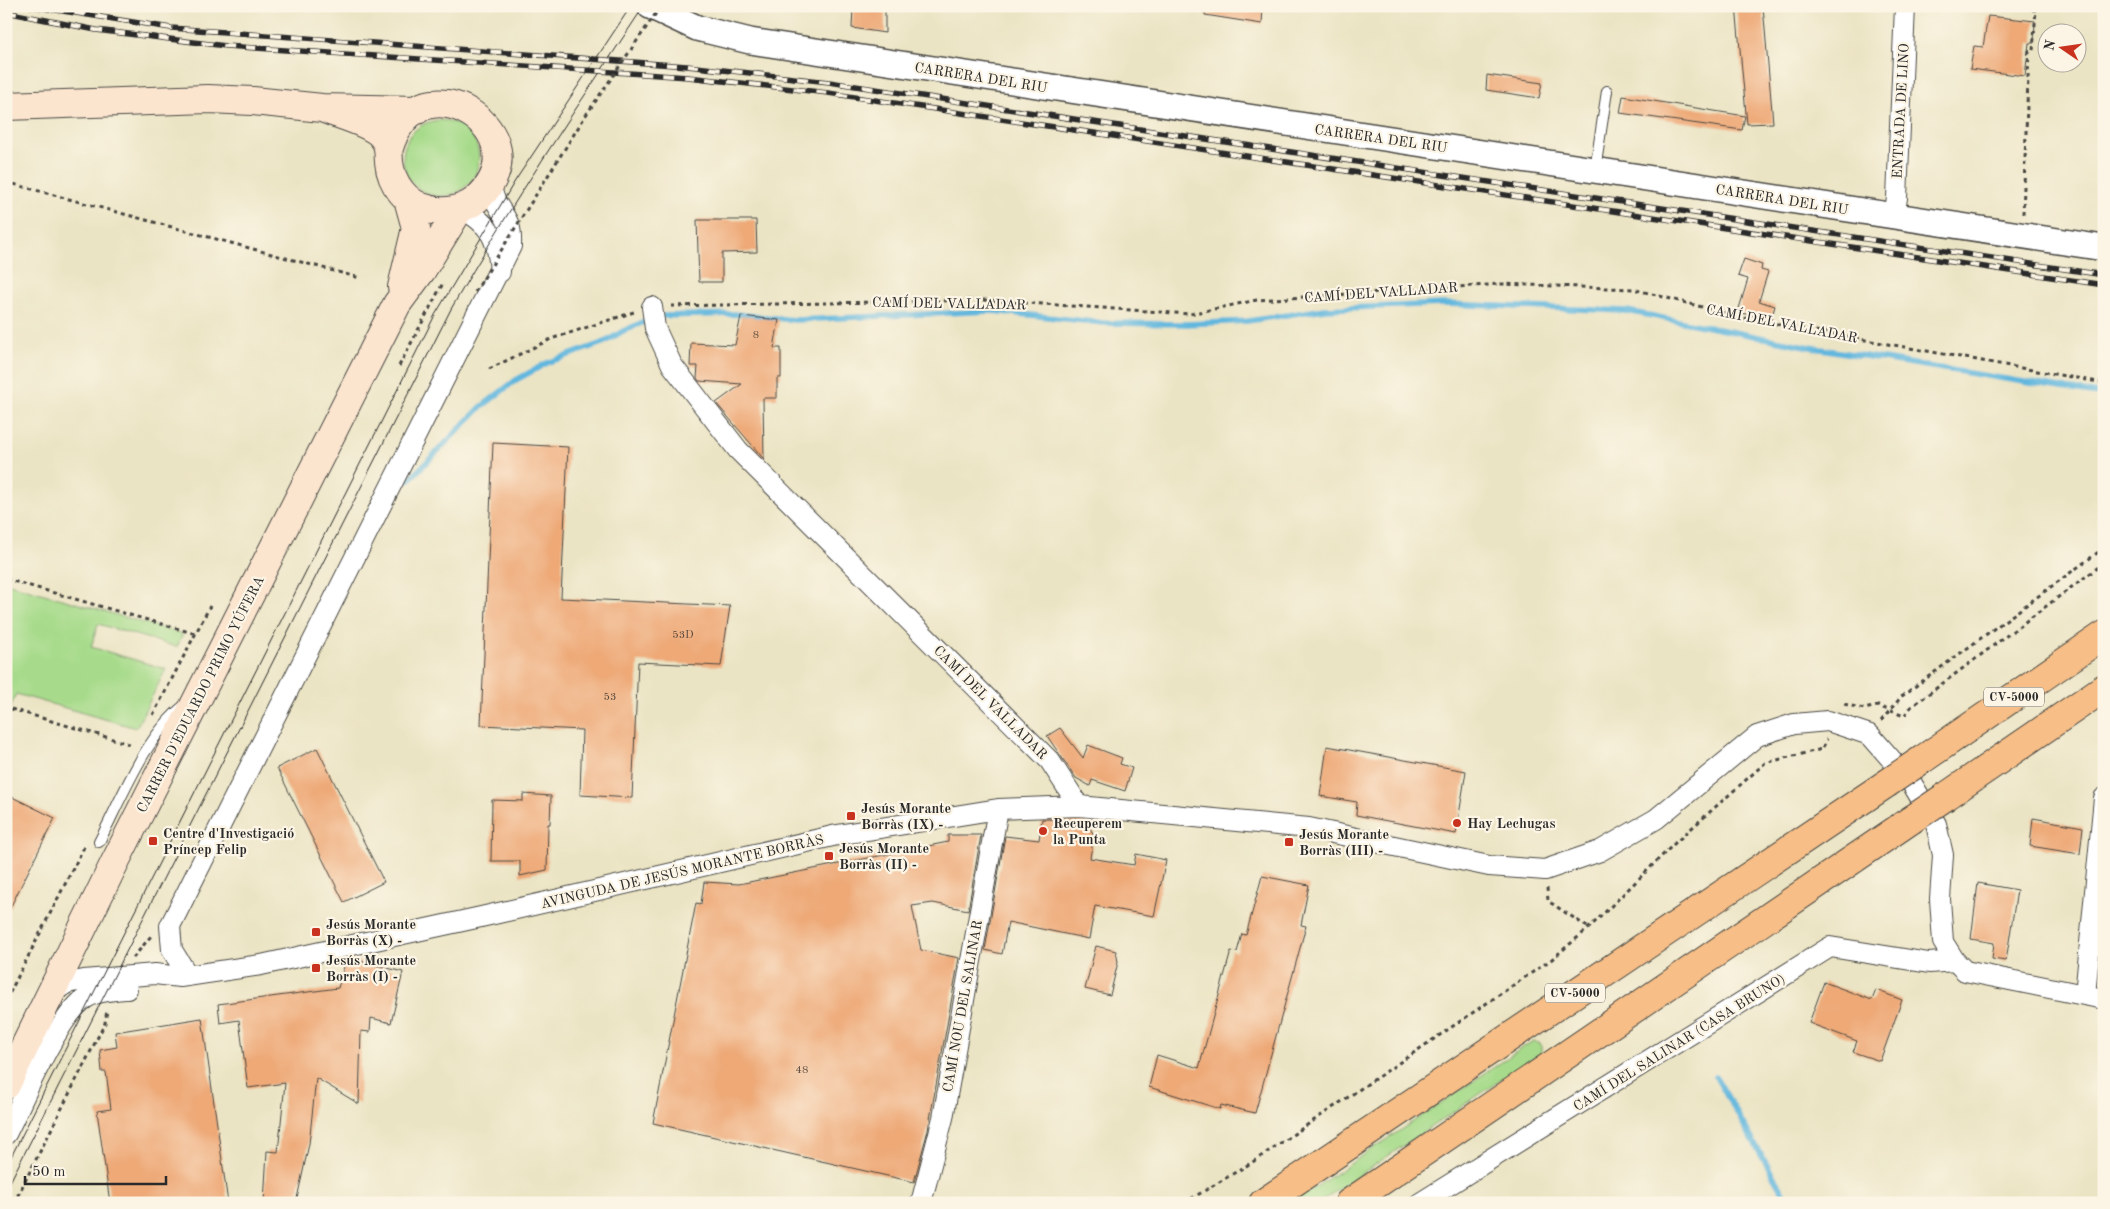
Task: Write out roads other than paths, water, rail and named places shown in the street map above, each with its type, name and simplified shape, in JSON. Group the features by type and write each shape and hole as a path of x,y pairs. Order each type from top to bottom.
{"highway":[{"name":"CV-5000","path":"1264,1203 2104,636"},
{"name":"CV-5000","path":"1348,1203 2104,688"}],"main road":[{"path":"6,106 208,99 253,101 322,108 417,110"},
{"path":"454,104 466,108 481,120 492,135 496,147 494,170 490,184 474,201 460,208 435,211 416,205 398,188 392,176 390,148 398,126 417,110 428,105 454,104"},
{"path":"322,108 378,132 390,148"},
{"name":"CARRER D'EDUARDO PRIMO YÚFERA","path":"397,304 416,228 408,199"},
{"name":"CARRER D'EDUARDO PRIMO YÚFERA","path":"6,1085 206,682 397,304 422,270 460,208"}],"street":[{"name":"ENTRADA DE LINO","path":"1894,216 1897,198 1905,6"},
{"name":"CARRERA DEL RIU","path":"657,8 697,28 750,41 2104,248"},
{"path":"184,977 172,950 170,926 500,272 511,246 512,232 508,219 495,201 490,184"},
{"path":"460,208 484,222 490,230 499,252 500,272"},
{"name":"CAMÍ DEL VALLADAR","path":"652,307 655,328 672,365 738,450 1050,760 1079,806"},
{"name":"AVINGUDA DE JESÚS MORANTE BORRÀS","path":"6,1134 56,1033 72,1011 85,998 100,992 160,985 184,977 261,965 472,919 837,835 998,809 1079,806 1309,828 1489,866 1545,870 1600,852 1656,819 1757,736 1794,724 1828,721 1870,735 1911,782 1936,824 1943,855 1940,899 1943,942 1955,962"},
{"path":"1955,962 1965,971 2094,997 2104,798"},
{"name":"CAMÍ NOU DEL SALINAR","path":"921,1203 943,1118 998,809"},
{"name":"CAMÍ DEL SALINAR (CASA BRUNO)","path":"1420,1203 1830,947 1929,963 1955,962"},
{"name":"AVINGUDA DE JESÚS MORANTE BORRÀS","path":"52,993 67,983 84,980 156,974 184,977"}],"lane":[{"path":"1595,170 1607,91"},
{"path":"99,842 151,742 164,725 206,682"}],"waterway":[{"path":"663,316 734,314 795,320 992,311 1103,323 1187,324 1248,321 1325,309 1444,304 1627,311 1821,349 2104,395"},
{"path":"409,480 480,408 516,380 547,363 605,342 623,331 646,321"},
{"path":"1716,1077 1789,1203"}],"tram line":[{"path":"6,1167 435,315 515,181 631,6"},
{"path":"6,1190 451,309 569,118 644,6"}],"railway":[{"path":"31,6 171,28 687,66 829,82 2104,275"},
{"path":"6,12 96,30 226,46 688,77 828,93 2104,285"}],"place":[{"name":"Jesús Morante Borràs (IX) -","path":"851,816"},
{"name":"Hay Lechugas","path":"1457,823"},
{"name":"Recuperem la Punta","path":"1043,831"},
{"name":"Centre d'Investigació Príncep Felip","path":"153,841"},
{"name":"Jesús Morante Borràs (III) -","path":"1289,842"},
{"name":"Jesús Morante Borràs (II) -","path":"829,856"},
{"name":"Jesús Morante Borràs (X) -","path":"316,932"},
{"name":"Jesús Morante Borràs (I) -","path":"316,968"}]}
